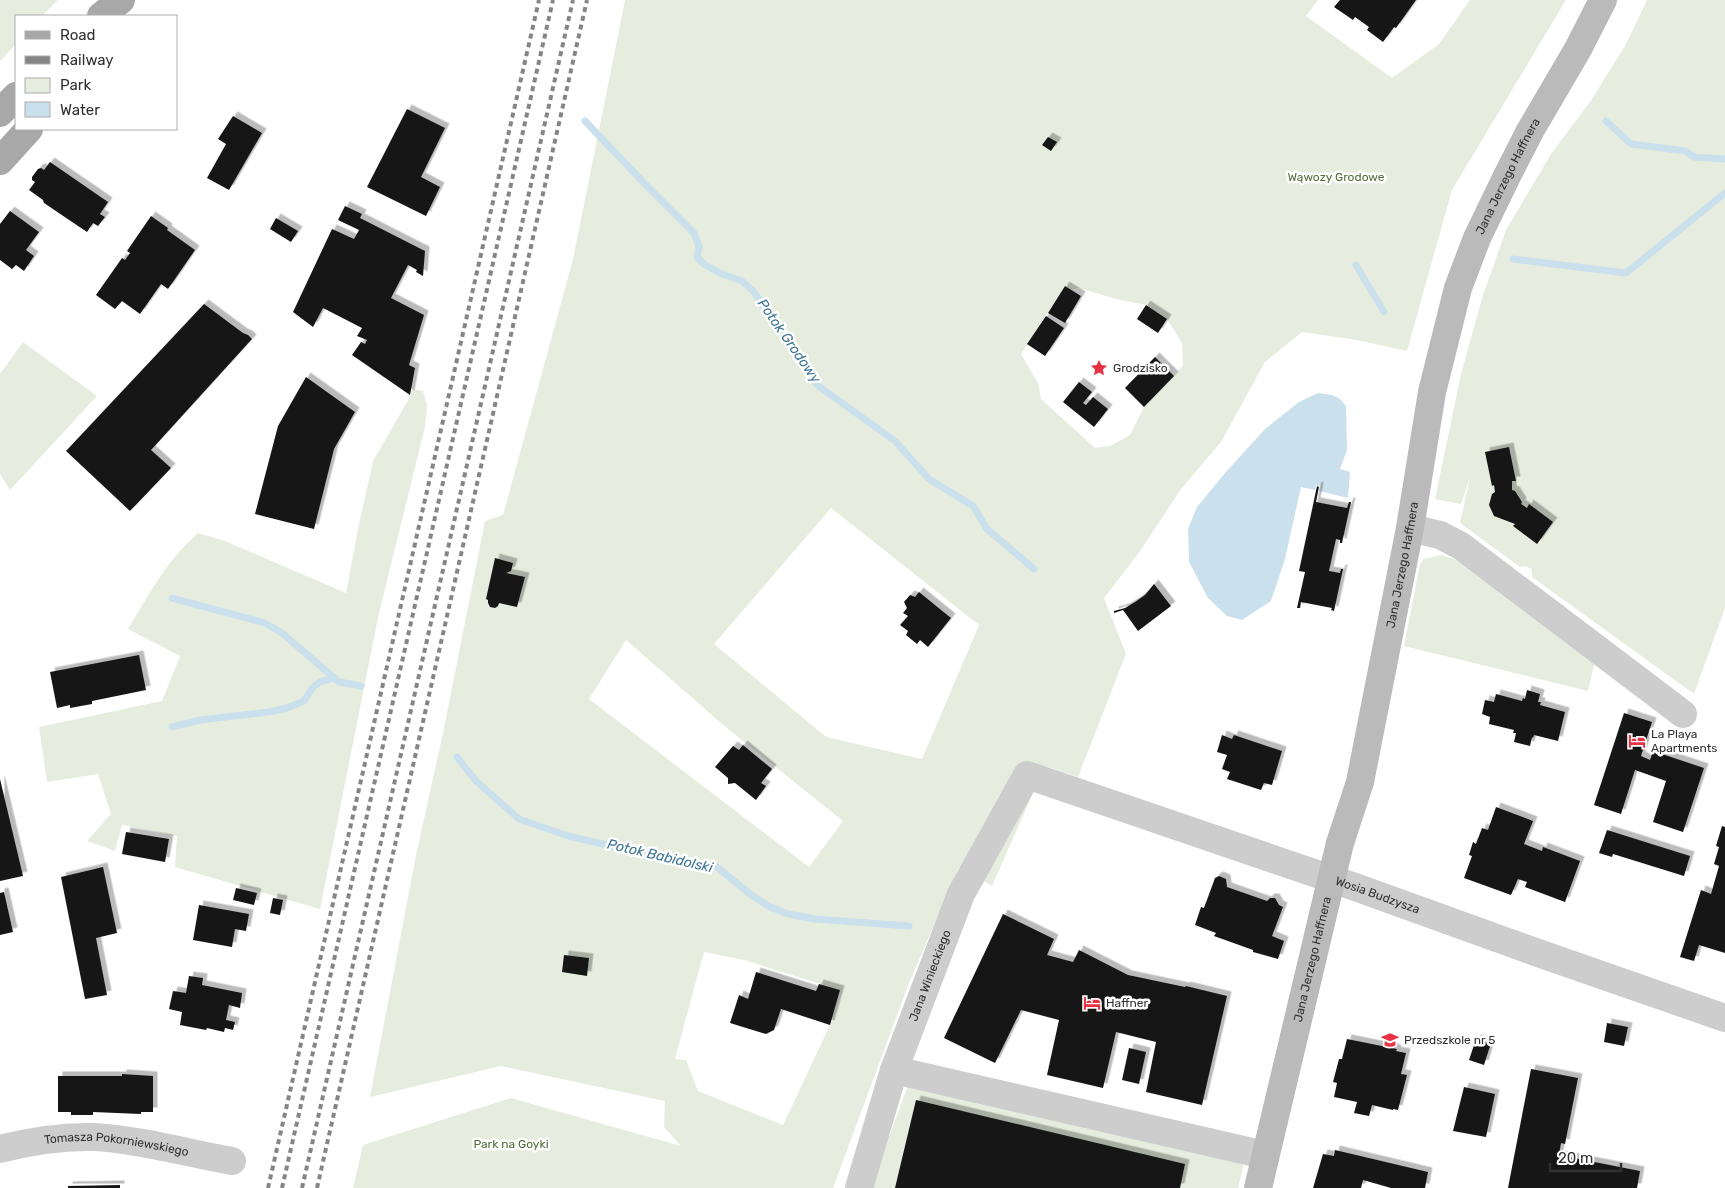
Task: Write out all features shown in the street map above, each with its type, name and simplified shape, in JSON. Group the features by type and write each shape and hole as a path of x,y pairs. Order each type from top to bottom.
{"main road":[{"path":"102,15 121,0"},
{"path":"116,15 126,0"},
{"path":"0,113 15,97"},
{"path":"0,162 28,130"}],"street":[{"name":"Jana Jerzego Haffnera","path":"1258,1188 1340,843 1360,782 1410,528 1432,392 1442,349 1464,274 1477,238 1530,131 1578,49 1603,0"},
{"path":"1410,528 1440,535 1461,546 1683,714"},
{"name":"Wosia Budzysza","path":"1027,775 1725,1018"},
{"name":"Jana Winieckiego","path":"858,1188 894,1070 960,894 1027,775"},
{"path":"894,1070 1265,1155"},
{"name":"Tomasza Pokorniewskiego","path":"0,1149 22,1142 94,1137 232,1161"}],"green space":[{"path":"0,0 58,0 43,15 15,15 15,45 0,61"},
{"path":"625,0 1318,0 1306,16 1392,78 1439,44 1470,0 1566,0 1452,190 1407,351 1357,340 1302,332 1265,362 1221,442 1181,489 1138,554 1104,598 1126,654 1078,777 1045,766 992,886 959,867 909,983 833,1188 353,1188 363,1145 511,1098 681,1146 664,1127 665,1101 501,1066 370,1097 416,855 443,733 485,521 503,515 573,259","holes":["1065,286 1070,290 1079,288 1116,299 1146,305 1167,319 1182,343 1183,366 1144,407 1130,435 1110,446 1095,448 1041,399 1038,383 1021,354","831,508 979,625 922,759 826,737 714,644","626,640 722,724 843,821 809,867 589,699","704,952 744,960 840,990 830,1025 783,1125 698,1091 686,1060 675,1059"]},
{"path":"1647,0 1725,0 1725,608 1694,694 1532,577 1532,570 1526,566 1520,567 1460,523 1470,477 1461,504 1435,499 1461,374 1483,295 1506,230 1551,154 1590,102 1626,44"},
{"path":"23,342 97,396 10,490 0,474 0,374"},
{"path":"412,389 423,391 427,405 425,427 379,613 320,909 175,867 177,836 122,825 115,851 87,841 111,814 98,774 47,782 39,727 162,701 180,656 128,629 168,566 198,533 225,541 346,593 373,461 410,397"},
{"path":"1441,555 1454,559 1595,661 1588,691 1404,646 1420,564 1424,559"},
{"path":"910,1080 1245,1159 1238,1188 870,1188"}],"water":[{"path":"1318,393 1332,395 1340,399 1346,406 1347,450 1340,469 1350,472 1348,498 1319,491 1320,486 1316,485 1315,490 1301,487 1285,559 1271,601 1242,620 1227,616 1208,598 1189,562 1188,529 1197,507 1265,429 1299,402"}],"building":[{"path":"1340,0 1416,0 1396,28 1394,27 1383,42 1367,30 1369,27 1355,17 1353,20 1334,7"},
{"path":"407,109 445,128 421,177 440,187 426,216 367,187"},
{"path":"233,116 262,133 229,190 207,178 226,144 218,139"},
{"path":"1048,137 1057,142 1051,151 1042,145"},
{"path":"50,162 108,202 100,214 105,217 98,226 93,223 87,232 44,203 43,200 29,190 35,182 32,180 32,177 38,169 44,170"},
{"path":"345,206 362,214 360,218 425,251 423,276 408,265 391,298 424,315 409,365 415,368 410,395 352,355 361,342 365,344 367,340 357,336 362,328 323,308 313,327 293,312 332,229 354,239 359,230 338,220"},
{"path":"10,211 39,232 26,250 34,256 24,271 16,265 12,269 0,260 0,224"},
{"path":"151,216 195,250 168,289 161,284 140,314 122,301 115,309 96,295 122,258 125,260 130,253 127,251"},
{"path":"276,218 298,231 291,242 270,229"},
{"path":"1065,286 1081,296 1065,323 1048,313"},
{"path":"204,304 252,339 151,450 171,468 130,511 66,451"},
{"path":"1146,305 1167,319 1158,333 1137,319"},
{"path":"1046,316 1064,328 1045,356 1027,344"},
{"path":"1155,357 1174,376 1144,407 1125,388"},
{"path":"306,377 355,412 334,449 314,529 255,514 278,426"},
{"path":"1079,382 1092,392 1083,403 1086,405 1093,397 1108,409 1094,427 1063,402"},
{"path":"1509,447 1516,481 1512,481 1512,490 1515,491 1522,502 1521,504 1527,508 1529,504 1553,522 1537,544 1513,526 1515,524 1494,516 1489,505 1492,494 1495,492 1485,452"},
{"path":"1317,486 1319,487 1316,502 1347,508 1349,502 1351,502 1342,543 1336,539 1329,571 1340,573 1341,569 1343,569 1334,611 1331,610 1332,608 1301,602 1300,608 1297,608 1305,572 1299,571"},
{"path":"495,558 513,563 511,571 506,573 525,577 517,607 499,603 495,608 490,607 486,599"},
{"path":"1154,584 1171,606 1138,631 1123,610 1114,613 1114,611 1125,608 1135,602 1145,595"},
{"path":"919,592 951,618 928,647 920,640 917,644 906,635 908,631 900,625 908,616 903,613 907,608 904,602 910,595 915,597"},
{"path":"139,655 146,690 92,701 92,704 70,708 70,705 57,708 50,672"},
{"path":"1527,690 1540,694 1538,702 1541,702 1540,705 1565,712 1558,741 1534,735 1530,746 1514,742 1516,733 1513,733 1514,730 1489,724 1490,717 1482,714 1485,700 1494,702 1496,694 1522,701 1523,698 1525,699"},
{"path":"1624,713 1652,722 1641,756 1650,760 1653,751 1704,768 1683,832 1653,822 1666,781 1635,770 1621,814 1594,805"},
{"path":"1222,735 1232,739 1234,735 1282,751 1272,785 1264,783 1261,790 1227,779 1230,772 1222,769 1227,755 1217,752"},
{"path":"743,745 772,769 761,783 766,786 756,800 735,783 728,784 728,778 715,767 733,746 739,750"},
{"path":"0,779 23,876 0,881"},
{"path":"1496,807 1533,821 1524,844 1542,851 1543,847 1580,861 1565,902 1525,887 1527,882 1518,879 1511,895 1464,878 1472,856 1469,855 1473,842 1476,844 1482,828 1488,830"},
{"path":"1722,826 1725,827 1725,953 1699,945 1694,961 1680,957 1701,890 1711,894 1719,866 1714,864 1719,847 1716,846"},
{"path":"1607,830 1690,856 1684,876 1613,854 1612,857 1599,853"},
{"path":"126,832 169,839 165,862 122,854"},
{"path":"103,867 117,933 96,938 107,995 85,999 61,877"},
{"path":"1219,876 1226,879 1227,887 1267,901 1270,898 1275,898 1279,905 1283,907 1272,936 1284,941 1278,959 1253,952 1253,950 1214,936 1216,933 1195,925 1201,907 1204,908 1215,878"},
{"path":"236,888 257,893 254,905 233,900"},
{"path":"4,892 13,932 0,935 0,893"},
{"path":"273,898 283,900 280,915 270,913"},
{"path":"199,905 249,914 246,931 235,929 232,947 193,940"},
{"name":"Haffner","path":"1003,914 1054,939 1047,955 1073,962 1079,950 1128,975 1227,996 1202,1105 1146,1092 1156,1042 1116,1032 1103,1088 1047,1075 1059,1020 1021,1010 995,1063 944,1038"},
{"path":"564,955 589,958 587,976 562,972"},
{"path":"756,972 816,991 819,984 840,990 830,1025 781,1009 774,1030 766,1034 730,1023 739,995 748,999"},
{"path":"189,976 203,978 202,985 242,993 240,1008 229,1005 226,1020 235,1022 233,1030 225,1028 224,1032 180,1025 182,1012 169,1009 173,991 186,993"},
{"path":"1607,1023 1628,1027 1624,1046 1604,1042"},
{"path":"1347,1039 1397,1049 1396,1051 1406,1053 1401,1074 1407,1075 1398,1110 1372,1105 1369,1116 1354,1113 1357,1102 1334,1097 1337,1083 1333,1082"},
{"path":"1476,1039 1491,1043 1484,1065 1469,1060"},
{"path":"1129,1048 1146,1052 1139,1084 1122,1080"},
{"path":"1531,1069 1578,1078 1565,1144 1561,1143 1559,1155 1640,1171 1637,1188 1508,1188"},
{"path":"122,1074 153,1076 153,1112 141,1112 141,1114 93,1112 93,1115 71,1115 71,1112 58,1112 58,1076 122,1076"},
{"path":"1464,1087 1495,1094 1486,1137 1453,1131"},
{"path":"916,1100 1185,1164 1180,1188 895,1188"},
{"path":"1335,1150 1428,1172 1425,1188 1391,1188 1363,1180 1361,1188 1313,1188 1323,1154 1334,1156"},
{"path":"120,1185 120,1188 68,1188 68,1186"}],"waterway":[{"name":"Potok Grodowy","path":"585,121 694,233 699,246 697,257 705,265 722,274 742,281 754,292 817,385 895,441 929,479 973,506 987,529 1034,569"},
{"path":"1606,121 1631,144 1685,151 1694,157 1725,159"},
{"path":"1513,259 1626,273 1725,193"},
{"name":"Potok Grodowy","path":"1356,265 1384,312"},
{"name":"Potok Babidolski","path":"172,598 265,623 282,633 339,682 361,686"},
{"path":"172,727 200,720 269,712 287,708 304,701 313,687 320,682 333,678"},
{"name":"Potok Babidolski","path":"457,757 476,781 519,819 568,836 668,859 717,867 768,906 788,914 815,919 909,926"}],"railway":[{"path":"268,1188 539,0"},
{"path":"282,1188 553,0"},
{"path":"302,1188 573,0"},
{"path":"317,1188 587,0"}],"place":[{"name":"Grodzisko","path":"1099,368"},
{"name":"La Playa Apartments","path":"1637,741"},
{"name":"Haffner","path":"1092,1003"},
{"name":"Przedszkole nr 5","path":"1390,1040"}],"park label":[{"name":"Wąwozy Grodowe","path":"1336,177"},
{"name":"Park na Goyki","path":"511,1144"}]}
